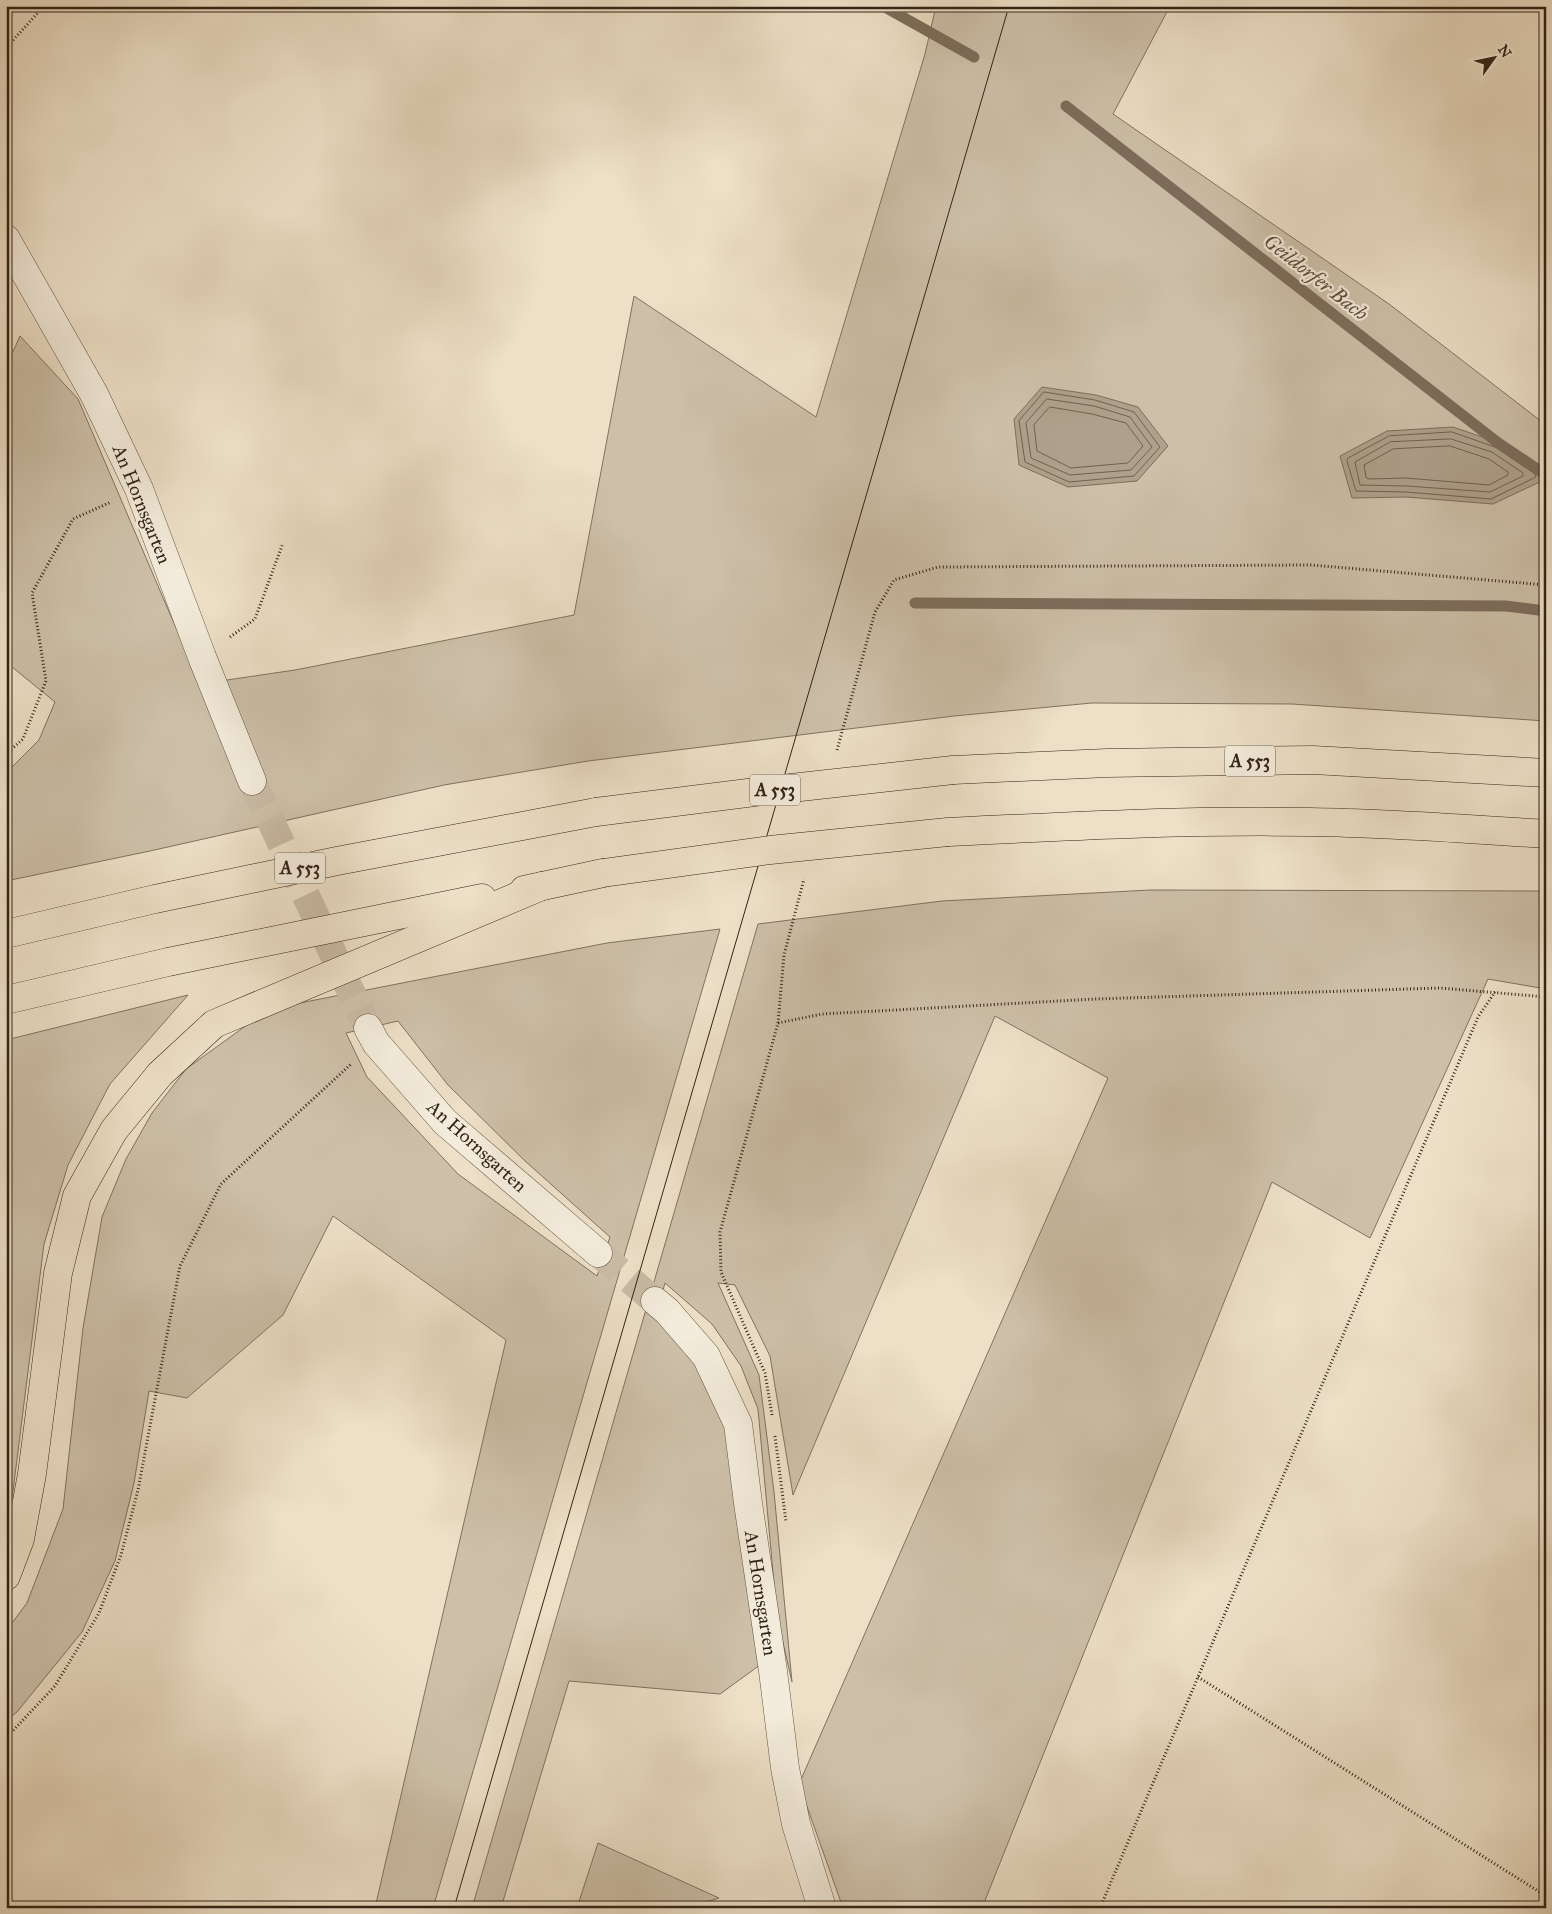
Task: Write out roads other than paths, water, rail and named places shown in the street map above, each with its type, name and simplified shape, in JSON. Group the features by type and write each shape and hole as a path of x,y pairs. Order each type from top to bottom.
{"highway":[{"name":"A 553","path":"6,934 155,899 337,861 596,812 953,770 1107,763 1313,760 1546,773"},
{"path":"6,1000 168,962 603,873 770,850 948,832 1106,824 1312,822 1546,834"},
{"path":"6,1576 20,1539 32,1474 58,1273 78,1196 114,1130 160,1074 214,1024 542,886"}],"street":[{"name":"An Hornsgarten","path":"6,239 94,394 139,489 202,656 252,781"},
{"name":"An Hornsgarten","path":"372,1035 445,1122 598,1252"},
{"name":"An Hornsgarten","path":"656,1301 706,1356 738,1424 785,1768 796,1824 822,1908"}],"water":[{"path":"1042,387 1096,395 1138,407 1168,446 1137,481 1068,487 1019,465 1014,419"},
{"path":"1453,427 1497,442 1546,475 1546,479 1493,504 1406,497 1352,498 1340,456 1387,431"}],"waterway":[{"name":"Geildorfer Bach","path":"883,6 974,57"},
{"name":"Geildorfer Bach","path":"1066,106 1497,442 1546,475"},
{"path":"915,603 1506,606 1546,611"}],"tunnel":[{"path":"252,781 368,1028"},
{"path":"598,1253 655,1301"}],"tram line":[{"path":"454,1908 1009,6"}]}
